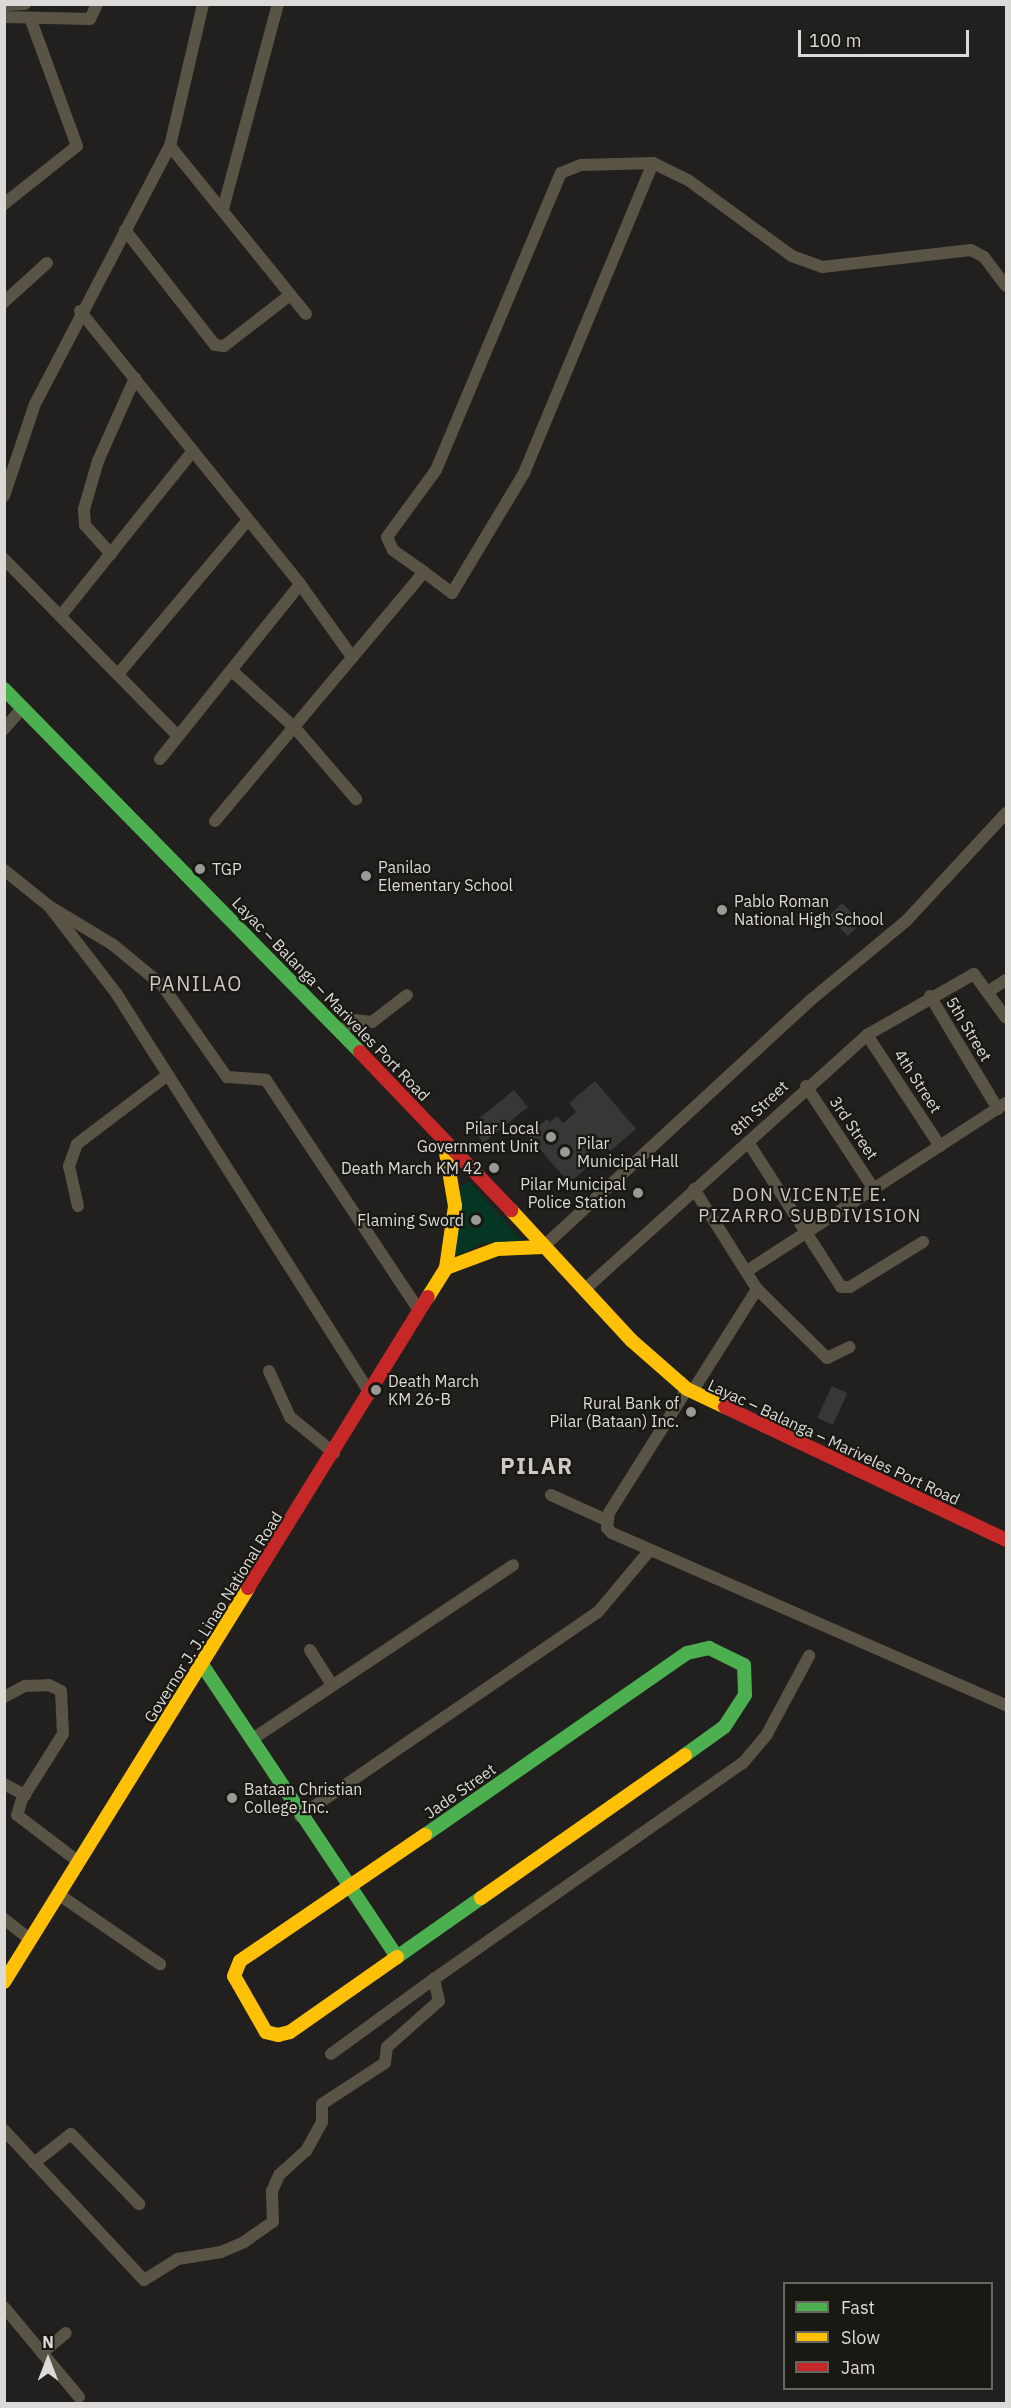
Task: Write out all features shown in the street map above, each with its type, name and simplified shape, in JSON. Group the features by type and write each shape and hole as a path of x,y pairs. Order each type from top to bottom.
{"main road":[{"name":"Layac – Balanga – Mariveles Port Road","path":"4,689 441,1135 634,1344 690,1391 1006,1540"},
{"name":"Governor J. J. Linao National Road","path":"4,1982 203,1666 446,1268 454,1224 454,1184 441,1135"},
{"path":"446,1268 497,1249 543,1247"},
{"name":"Jade Street","path":"697,1647 724,1653 744,1665 745,1695 724,1727 290,2032 278,2035 266,2032 234,1976 240,1961 350,1888 697,1647"},
{"path":"203,1666 300,1816 397,1957"}],"street":[{"path":"4,5 25,4"},
{"path":"4,17 31,20 90,19 97,4"},
{"path":"4,496 35,404 80,311 170,146 203,4"},
{"path":"223,209 278,4"},
{"path":"4,204 77,146 31,20"},
{"path":"170,146 306,314"},
{"path":"653,163 524,473 452,593 393,550 387,537 436,470 555,181 580,165 653,163 688,180 792,256 822,267 971,250 984,257 1006,286"},
{"path":"125,230 220,346 290,295"},
{"path":"4,302 47,263"},
{"path":"80,311 300,584 352,657"},
{"path":"111,554 85,525 84,509 98,461 135,378"},
{"path":"63,613 193,452"},
{"path":"119,673 248,520"},
{"path":"4,559 63,613 178,736"},
{"path":"215,821 424,572"},
{"path":"160,759 300,584"},
{"path":"232,671 295,728 357,799"},
{"path":"4,729 22,708"},
{"path":"543,1247 812,999 907,920 1006,813"},
{"path":"6,873 49,906 112,944 162,985 227,1077 266,1080 419,1310"},
{"path":"49,906 116,993 370,1394"},
{"name":"8th Street","path":"584,1290 748,1142 806,1086 867,1035 930,996 974,975 989,991"},
{"path":"1006,980 989,991 1006,1018"},
{"path":"340,1031 354,1020 372,1022 407,995"},
{"name":"5th Street","path":"930,996 1002,1106"},
{"name":"4th Street","path":"867,1035 940,1146"},
{"path":"78,1206 69,1166 77,1144 168,1075"},
{"name":"3rd Street","path":"806,1086 874,1189"},
{"path":"747,1271 1002,1106"},
{"path":"748,1142 841,1287 850,1287 923,1242"},
{"path":"694,1189 757,1289 827,1358 850,1347"},
{"path":"606,1520 757,1289"},
{"path":"269,1371 290,1417 334,1453"},
{"path":"551,1495 606,1520 612,1533 1006,1705"},
{"path":"300,1816 598,1612 650,1550"},
{"path":"251,1740 513,1565"},
{"path":"310,1650 332,1685"},
{"path":"331,2054 434,1979 743,1764 767,1734 809,1656"},
{"path":"4,1697 16,1688 49,1685 59,1688 64,1699 63,1734 25,1795 18,1815 79,1862"},
{"path":"4,1784 25,1795"},
{"path":"58,1894 160,1964"},
{"path":"4,1918 30,1939"},
{"path":"4,2130 144,2280 178,2259 221,2252 244,2242 273,2222 272,2191 279,2175 300,2159 315,2135 322,2122 322,2104 386,2063 387,2047 439,2001 434,1979"},
{"path":"34,2163 71,2134 139,2204"},
{"path":"4,2307 79,2397"},
{"path":"42,2353 66,2333"}],"green space":[{"path":"470,1182 524,1243 482,1243 452,1259 461,1185"}],"building":[{"path":"842,903 861,923 848,936 828,916"},
{"path":"595,1081 636,1129 610,1151 596,1135 583,1146 592,1158 586,1163 589,1166 569,1183 528,1135 547,1119 550,1122 557,1116 563,1123 576,1112 569,1103"},
{"path":"514,1090 528,1107 484,1143 470,1126"},
{"path":"832,1386 847,1393 833,1425 817,1418"}],"traffic: fast":[{"path":"4,689 360,1052"},
{"path":"425,1835 687,1653 709,1648 744,1665 745,1695 724,1727 685,1755"},
{"path":"203,1666 397,1957 481,1898"}],"traffic: slow":[{"path":"428,1297 446,1268 455,1206 444,1141"},
{"path":"511,1210 631,1340 687,1389 725,1407"},
{"path":"446,1268 497,1249 543,1247"},
{"path":"4,1982 248,1588"},
{"path":"481,1898 685,1755"},
{"path":"397,1957 290,2032 278,2035 266,2032 234,1976 240,1961 425,1835"}],"traffic: jam":[{"path":"360,1052 511,1210"},
{"path":"248,1588 428,1297"},
{"path":"725,1407 1006,1540"}],"place":[{"name":"TGP","path":"200,869"},
{"name":"Panilao Elementary School","path":"366,876"},
{"name":"Pablo Roman National High School","path":"722,910"},
{"name":"Pilar Local Government Unit","path":"551,1137"},
{"name":"Pilar Municipal Hall","path":"565,1152"},
{"name":"Death March KM 42","path":"494,1168"},
{"name":"Pilar Municipal Police Station","path":"638,1193"},
{"name":"Flaming Sword","path":"476,1220"},
{"name":"Death March KM 26-B","path":"376,1390"},
{"name":"Rural Bank of Pilar (Bataan) Inc.","path":"691,1412"},
{"name":"Bataan Christian College Inc.","path":"232,1798"}],"district":[{"name":"PANILAO","path":"196,983"},
{"name":"DON VICENTE E. PIZARRO SUBDIVISION","path":"810,1206"},
{"name":"PILAR","path":"537,1466"}]}
